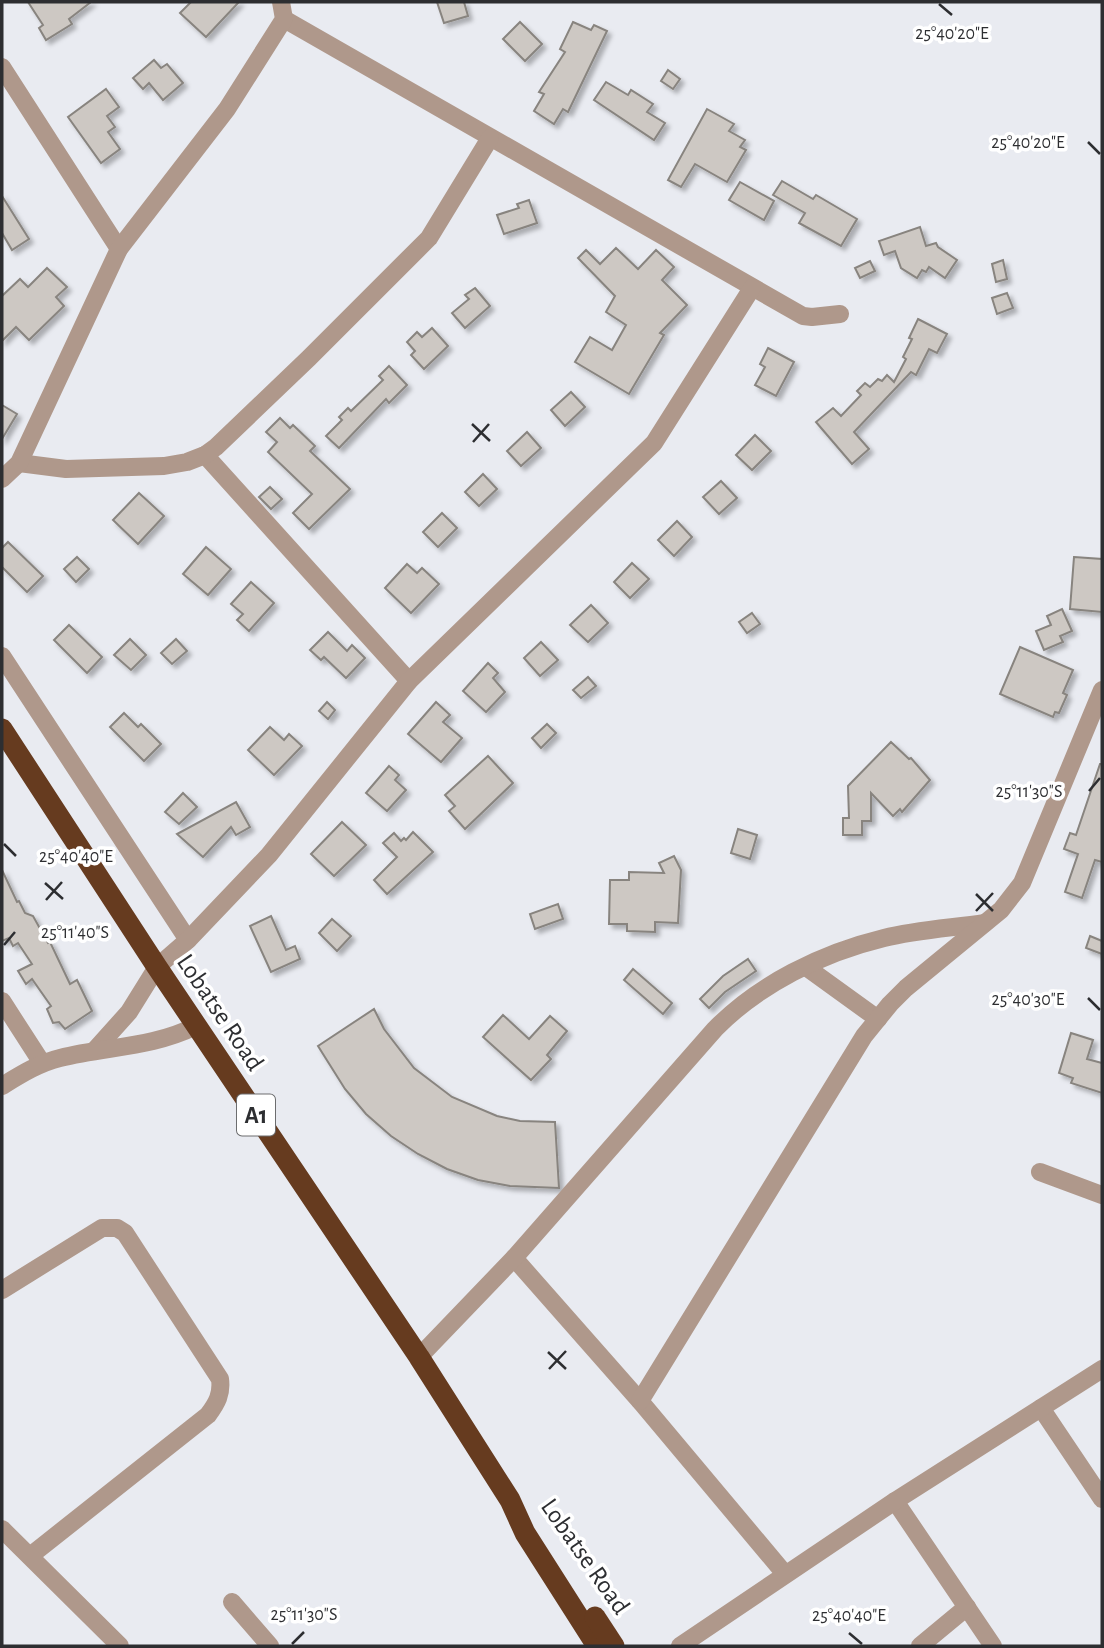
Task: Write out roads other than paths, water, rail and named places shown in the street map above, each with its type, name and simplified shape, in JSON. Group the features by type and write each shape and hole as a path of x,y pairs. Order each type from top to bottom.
{"highway":[{"name":"Lobatse Road","path":"2,729 196,1026 419,1357 510,1500 536,1529 605,1641"},
{"path":"605,1641 627,1646"}],"street":[{"path":"2,479 19,463 119,249 227,108 282,11 490,138 803,316 840,314"},
{"path":"2,68 119,249"},
{"path":"19,463 66,469 164,466 205,455 309,358 429,238 490,138"},
{"path":"94,1051 129,1012 157,967 188,940 268,855 409,681 654,443 752,288"},
{"path":"205,455 409,681"},
{"path":"2,656 188,940"},
{"path":"640,1401 853,1052 906,988 1002,910 1022,883 1102,690"},
{"path":"419,1357 514,1258 723,1021 764,989 806,967 858,946 886,938 985,923"},
{"path":"806,967 878,1019"},
{"path":"2,1002 42,1063"},
{"path":"2,1086 42,1063 94,1051 152,1043 196,1026"},
{"path":"1040,1172 1102,1195"},
{"path":"2,1290 102,1228 117,1228 125,1233 220,1379 222,1390 208,1415 30,1556"},
{"path":"514,1258 640,1401 785,1574"},
{"path":"680,1646 895,1501 1102,1369"},
{"path":"1041,1408 1102,1499"},
{"path":"895,1501 993,1646"},
{"path":"2,1529 120,1646"},
{"path":"232,1602 270,1646"},
{"path":"920,1646 967,1607"}]}
